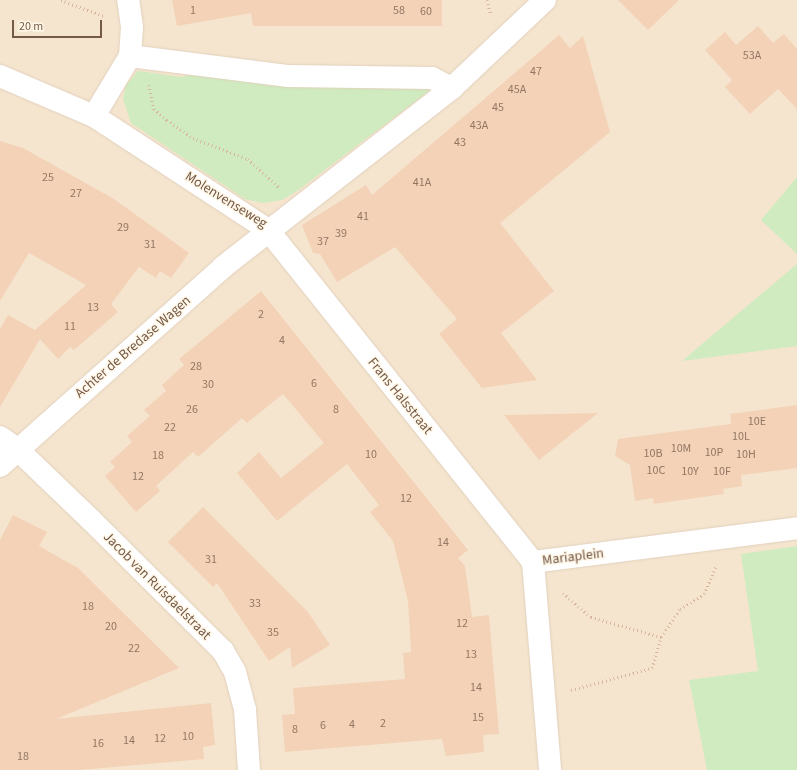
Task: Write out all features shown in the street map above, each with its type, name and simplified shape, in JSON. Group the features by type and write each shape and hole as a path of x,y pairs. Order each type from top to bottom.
{"street":[{"path":"128,0 132,27 140,58"},
{"name":"Molenvenseweg","path":"0,76 94,116 268,230 452,88 545,0"},
{"path":"140,58 289,76 432,78 452,88"},
{"path":"94,116 140,58"},
{"name":"Achter de Bredase Wagen","path":"0,466 8,443 268,230"},
{"name":"Frans Halsstraat","path":"268,230 533,562"},
{"name":"Jacob van Ruisdaelstraat","path":"8,443 223,651 235,672 245,710 249,770"},
{"name":"Mariaplein","path":"550,770 533,562 797,528"}],"path":[{"path":"61,0 132,27"},
{"path":"140,58 154,109 193,138 248,159 277,183 295,208"},
{"path":"544,697 652,668 661,637 680,609 704,594 727,538"},
{"path":"533,562 591,618 661,637"}],"shaded area":[{"path":"0,0 797,0 797,770 0,770"}],"green space":[{"path":"138,71 181,77 195,74 427,88 429,91 297,191 282,200 263,203 245,199 131,123 123,99 126,85"},
{"path":"797,177 797,254 761,220"},
{"path":"797,264 797,346 682,361"},
{"path":"797,546 797,770 707,770 689,680 758,671 741,554"}],"building":[{"path":"172,0 442,0 442,26 253,26 251,13 177,26"},
{"path":"618,0 679,0 648,30"},
{"path":"758,26 773,43 784,34 797,49 797,109 778,89 750,114 725,87 732,80 705,50 725,32 736,45"},
{"path":"559,35 570,48 583,36 610,132 500,223 554,291 501,333 537,380 482,388 439,334 457,319 395,247 337,282 320,254 313,253 302,225 366,185 372,195"},
{"path":"0,141 23,148 114,199 189,253 171,278 160,271 156,278 139,267 111,304 118,312 74,350 70,347 58,359 40,339 0,407 0,329 8,315 35,330 86,285 29,253 0,301"},
{"path":"261,291 468,550 458,558 465,566 472,617 489,615 499,734 483,735 484,752 446,756 442,739 285,752 282,715 295,714 293,688 405,679 403,653 411,652 408,601 393,541 370,512 379,505 347,464 277,521 237,473 259,452 281,478 324,443 283,394 247,423 242,418 198,457 193,452 156,486 160,491 136,512 105,476 115,467 110,462 132,442 127,436 150,416 144,410 166,391 162,385 184,365 179,359"},
{"path":"797,405 797,468 741,475 742,486 723,489 724,494 654,504 653,498 635,501 630,465 615,456 618,439 731,424 730,414"},
{"path":"598,413 539,460 504,415"},
{"path":"203,507 308,612 330,645 292,668 290,647 269,661 217,583 213,587 168,542"},
{"path":"13,515 47,532 39,546 78,568 179,668 56,719 211,703 215,745 203,747 204,759 80,770 0,770 0,540"}]}
